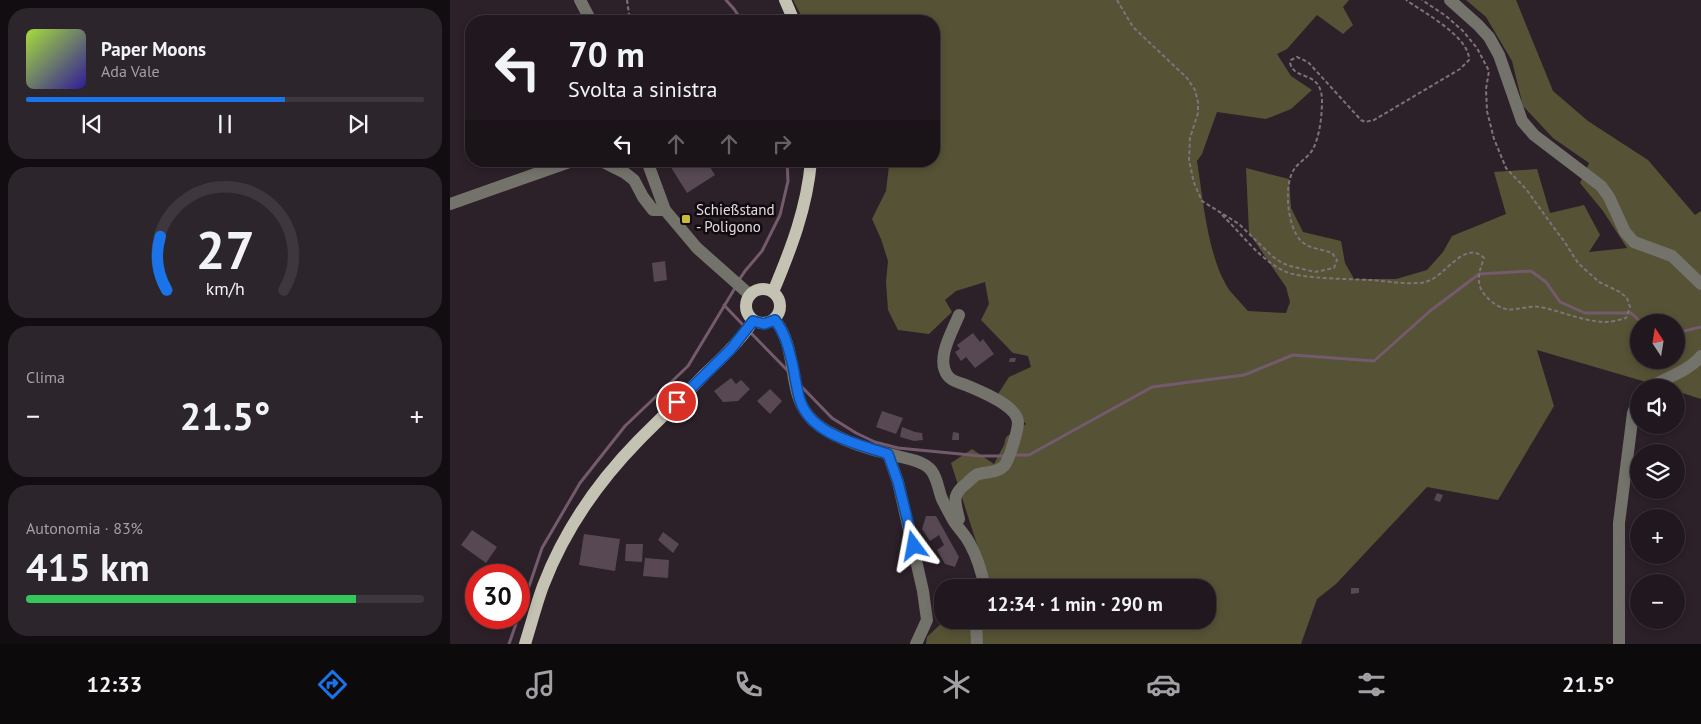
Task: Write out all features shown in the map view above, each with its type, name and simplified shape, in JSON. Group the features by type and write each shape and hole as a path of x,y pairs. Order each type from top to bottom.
{"main road":[{"path":"785,0 791,15"},
{"path":"773,292 794,244 803,214 810,167"},
{"path":"525,644 554,560 586,502 636,443 731,349 749,327 775,320 781,306 780,300 773,292 764,289 746,291 746,311 749,327"}],"street":[{"path":"580,0 588,15"},
{"path":"1450,0 1478,25 1500,55 1522,121 1534,135 1601,186 1609,197 1625,232 1634,242 1672,256 1701,284"},
{"path":"450,204 555,167"},
{"path":"613,167 634,180 652,210 665,210"},
{"path":"649,167 665,210 697,248 746,291"},
{"path":"955,523 959,519 955,501 957,491 976,475 995,472 1004,467 1009,457 1018,423 1016,414 1010,407 948,376 944,366 944,349 959,316"},
{"path":"775,320 785,335 800,402 808,415 815,423 833,435 888,454 913,460 929,468 934,476 941,497 955,523 971,545 983,579"},
{"path":"1662,379 1696,363 1701,356"},
{"path":"1619,644 1619,523 1630,434"},
{"path":"888,454 898,482 923,591 927,620 916,644"},
{"path":"976,629 977,644"}],"path":[{"path":"627,0 629,15"},
{"path":"1117,0 1133,27 1187,78 1195,90 1198,113 1189,147 1190,170 1198,195 1202,201 1239,224 1272,256 1282,263 1315,272 1334,268 1337,260 1332,253 1309,247 1300,240 1290,219 1289,182 1295,168 1310,154 1315,144 1320,124 1322,99 1318,84 1314,79 1294,70 1290,63 1291,60 1297,57 1308,62 1361,120 1365,122 1374,120 1460,69 1469,60 1468,52 1457,37 1406,0"},
{"path":"1218,212 1243,238 1271,263 1285,272 1345,279 1414,283 1428,281 1439,275 1463,255 1474,251 1480,253 1484,258 1479,274 1478,282 1480,289 1496,305 1506,309 1525,306 1538,307 1592,321 1606,322 1626,318 1630,307 1627,298 1620,292 1599,282 1578,263 1526,189 1506,168 1494,139 1487,111 1486,89 1489,71 1477,48 1463,31 1446,16 1422,0"}],"shaded area":[{"path":"793,0 1349,0 1343,7 1353,25 1343,34 1317,15 1287,49 1277,54 1291,76 1312,90 1291,109 1266,119 1217,112 1202,154 1197,161 1204,210 1216,263 1230,291 1248,311 1286,313 1290,302 1286,287 1249,233 1246,168 1289,179 1291,208 1303,232 1341,241 1345,263 1354,279 1396,279 1427,270 1443,252 1452,236 1506,214 1494,172 1537,169 1550,213 1584,205 1600,235 1589,252 1627,248 1603,211 1580,183 1589,163 1553,138 1523,106 1512,61 1486,17 1466,0 1516,0 1553,91 1588,121 1648,160 1695,215 1701,211 1701,399 1685,394 1685,379 1636,379 1537,350 1554,406 1498,500 1427,487 1336,584 1317,599 1301,644 926,644 927,637 935,629 1216,629 1216,579 988,579 951,463 972,449 994,464 1006,437 1026,424 998,394 1009,377 1031,367 1028,356 1013,353 981,320 989,304 985,282 956,291 945,300 952,312 929,334 898,330 888,310 886,282 888,261 872,219 886,191 889,167 940,167 940,15 801,15"}],"building":[{"path":"671,167 710,167 715,175 687,193"},
{"path":"665,261 667,280 654,282 652,263"},
{"path":"973,333 980,342 983,339 994,354 975,368 966,357 961,361 955,352 960,349 957,345"},
{"path":"1010,358 1016,358 1015,362 1009,362"},
{"path":"731,378 736,384 741,380 750,389 738,401 723,402 714,391"},
{"path":"770,389 782,401 770,414 757,401"},
{"path":"882,411 903,418 896,434 876,427"},
{"path":"902,427 922,433 923,440 914,441 900,437"},
{"path":"953,432 959,433 959,440 952,440"},
{"path":"1437,493 1443,495 1440,502 1434,500"},
{"path":"926,516 936,516 959,557 955,567 945,564 937,550 944,545 939,535 930,541 922,529"},
{"path":"472,530 497,547 486,563 461,545"},
{"path":"663,532 679,544 673,553 658,540"},
{"path":"584,534 620,539 615,571 579,565"},
{"path":"626,544 643,544 642,562 625,561"},
{"path":"645,558 669,560 668,578 643,576"},
{"path":"1351,588 1359,588 1359,593 1351,594"}],"waterway":[{"path":"726,0 738,15"},
{"path":"739,280 762,251 780,215 788,181 787,167"},
{"path":"1014,455 1029,455 1152,387 1244,375 1293,355 1374,361 1430,311 1479,274 1531,271 1546,282 1560,302 1585,313 1632,314"},
{"path":"530,583 542,548 580,483 625,426 688,366 735,288"},
{"path":"724,305 744,326"},
{"path":"1685,331 1701,327"},
{"path":"749,331 788,371"},
{"path":"800,385 832,418 875,442 898,448 981,456 1005,456"},
{"path":"509,644 514,629"}],"place":[{"name":"Schießstand - Poligono","path":"686,219"}],"route":[{"path":"677,402 731,349 753,321 764,324 775,320 785,335 800,402 808,415 815,423 833,435 888,454 898,482 914,546"}]}
